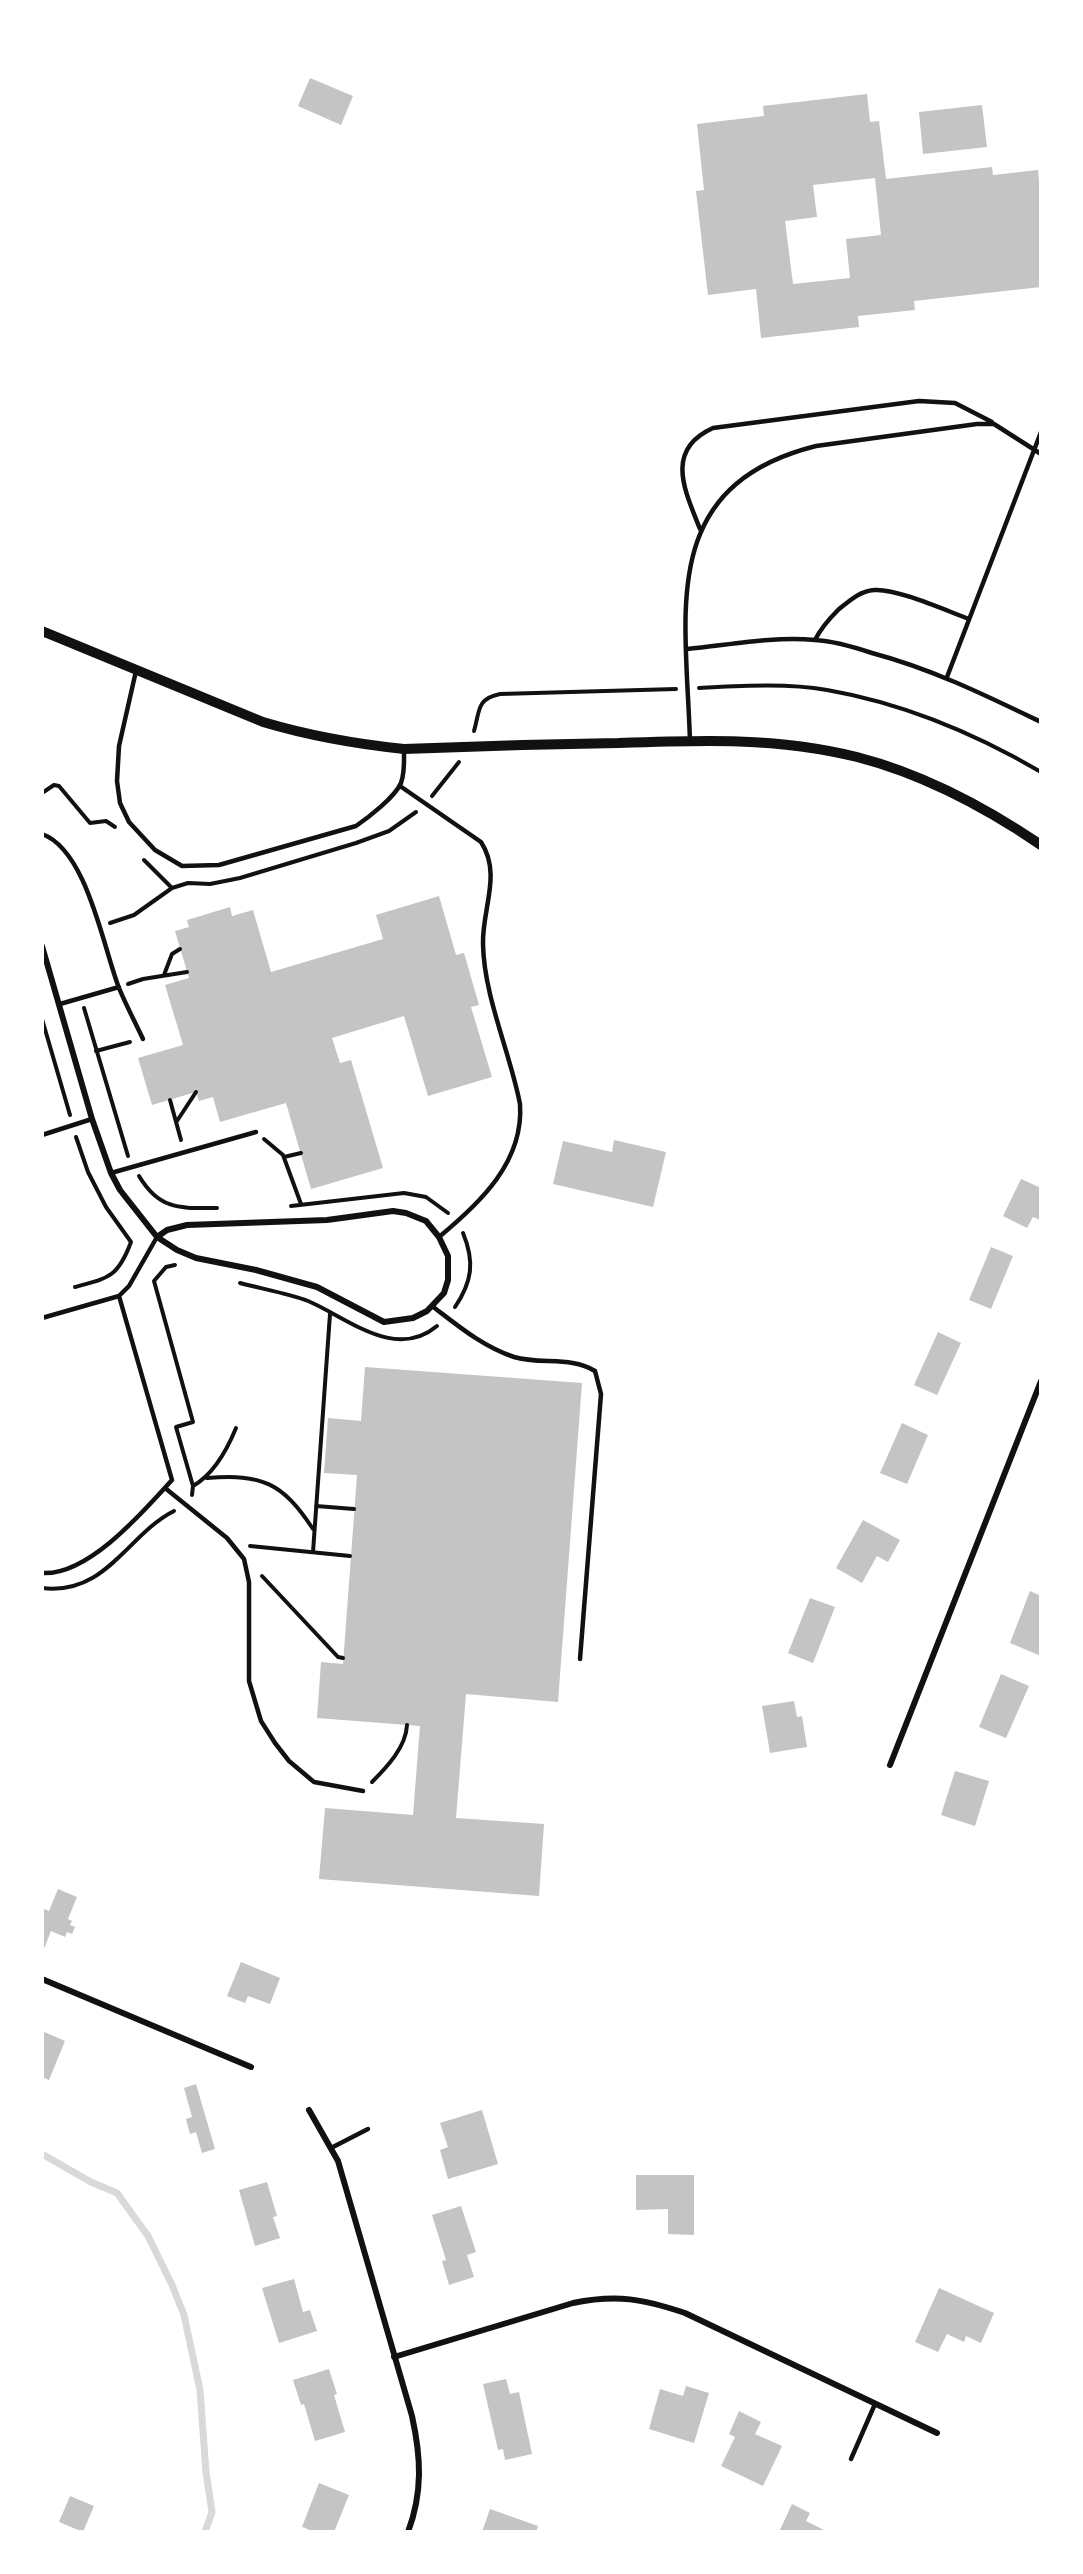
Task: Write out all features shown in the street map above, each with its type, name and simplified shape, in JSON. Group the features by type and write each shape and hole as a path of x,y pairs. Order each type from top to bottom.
{"street":[{"path":"42,631 255,718 300,734 357,744 404,749 769,741 860,758 910,774 951,793 1009,823 1041,845"},
{"path":"42,946 92,1119 111,1173 120,1190 156,1237 196,1258 297,1281 333,1295 384,1322 414,1318 432,1306 444,1293 448,1280 447,1256 433,1227 418,1216 393,1211 327,1220 187,1225 167,1230 156,1237"},
{"path":"890,1765 1041,1382"},
{"path":"42,1979 251,2067"},
{"path":"309,2110 332,2148 345,2183 412,2416 420,2457 420,2490 408,2532"},
{"path":"394,2356 573,2303 598,2298 622,2297 642,2300 685,2313 937,2433"}],"lane":[{"path":"700,529 689,500 682,466 689,444 699,434 713,428 938,400 955,403 994,424 1041,454"},
{"path":"690,741 687,649 690,565 700,529 713,506 729,489 749,473 791,452 842,442 994,424"},
{"path":"947,677 1041,432"},
{"path":"815,640 822,626 850,600 862,593 874,590 899,594 969,619"},
{"path":"687,649 789,639 842,644 914,664 947,677 1041,722"},
{"path":"136,671 119,746 117,781 120,803 129,822 155,850 182,866 219,865 356,826 370,816 399,786 403,772 404,749"},
{"path":"399,786 481,842 489,855 492,874 483,943 487,979 517,1088 521,1116 518,1139 512,1156 493,1184 457,1222 439,1237"},
{"path":"42,834 59,842 69,856 91,900 119,987 143,1039"},
{"path":"60,1004 119,987"},
{"path":"42,1135 92,1119"},
{"path":"111,1173 256,1132"},
{"path":"42,1318 119,1296 129,1286 156,1237"},
{"path":"42,1573 66,1570 85,1562 121,1532 172,1480 119,1296"},
{"path":"432,1306 469,1334 514,1356 534,1361 560,1361 586,1365 595,1371 601,1394 580,1659"},
{"path":"165,1488 227,1538 244,1559 249,1582 249,1681 261,1722 289,1761 314,1782 363,1791"},
{"path":"332,2148 368,2128"},
{"path":"851,2459 875,2404"}],"path":[{"path":"100,926 135,915 172,888 188,883 210,884 240,878 389,831 426,803 468,747 481,704 488,697 500,694 688,688 779,687 826,690 917,712 1041,772"},
{"path":"42,793 54,784 59,786 90,823 106,821 114,825 121,834"},
{"path":"136,852 172,888"},
{"path":"163,976 172,954 180,949"},
{"path":"119,987 187,972"},
{"path":"81,999 124,1146 133,1166 154,1197 172,1206 221,1208"},
{"path":"42,1019 88,1172 106,1207 131,1242 125,1258 107,1279 75,1287"},
{"path":"96,1051 143,1039"},
{"path":"176,1122 196,1092"},
{"path":"170,1100 185,1152"},
{"path":"256,1132 284,1157 301,1204"},
{"path":"284,1157 300,1153"},
{"path":"232,1281 308,1301 374,1335 391,1338 418,1337 432,1330 447,1318 466,1291 471,1269 468,1248 457,1222 444,1209 426,1197 404,1193 282,1206"},
{"path":"42,1588 69,1587 92,1579 122,1557 159,1518 185,1506 192,1497 193,1486 176,1427 193,1422 154,1281 166,1267 177,1265"},
{"path":"313,1552 333,1295"},
{"path":"193,1486 207,1478 229,1444 236,1428"},
{"path":"207,1478 249,1477 266,1482 287,1495 314,1531"},
{"path":"316,1506 354,1509"},
{"path":"227,1538 253,1547 350,1556"},
{"path":"244,1559 338,1657 343,1658"},
{"path":"363,1791 384,1771 403,1743 407,1725"}],"building":[{"path":"310,78 353,96 341,125 298,106"},
{"path":"867,94 870,122 879,121 886,179 992,167 993,175 1038,170 1041,201 1041,287 914,301 915,310 858,316 859,327 761,338 756,289 708,295 696,191 704,190 697,124 764,116 763,106","holes":["875,178 881,235 846,239 850,278 793,284 785,221 817,217 813,185"]},
{"path":"982,105 987,147 923,154 919,112"},
{"path":"439,896 456,955 464,953 479,1005 471,1007 492,1077 428,1096 404,1016 332,1038 340,1063 351,1060 383,1168 311,1189 286,1103 220,1122 213,1097 199,1101 196,1092 152,1105 138,1058 183,1045 165,985 189,978 175,931 189,927 187,920 230,907 232,916 253,910 271,972 383,939 376,915"},
{"path":"614,1140 666,1152 653,1207 553,1184 563,1141 612,1152"},
{"path":"1021,1179 1041,1188 1041,1218 1040,1220 1033,1217 1027,1228 1003,1216"},
{"path":"991,1247 1013,1256 991,1309 969,1300"},
{"path":"938,1332 961,1343 937,1395 914,1385"},
{"path":"365,1367 582,1383 558,1702 466,1694 456,1818 544,1824 539,1896 319,1879 325,1808 413,1815 420,1726 317,1718 321,1662 343,1664 357,1475 324,1473 328,1418 361,1421"},
{"path":"902,1423 928,1435 907,1484 880,1473"},
{"path":"863,1520 900,1540 888,1562 877,1556 862,1583 836,1568"},
{"path":"1030,1591 1041,1596 1041,1656 1010,1643"},
{"path":"810,1598 835,1607 813,1663 788,1653"},
{"path":"1001,1674 1029,1686 1006,1738 979,1727"},
{"path":"794,1701 797,1717 802,1716 807,1747 770,1753 762,1706"},
{"path":"955,1771 989,1781 975,1826 941,1815"},
{"path":"58,1889 77,1897 68,1919 72,1921 70,1925 75,1927 72,1934 67,1932 65,1937 51,1931 42,1954 42,1908 49,1911"},
{"path":"241,1962 280,1978 270,2004 248,1996 245,2003 227,1996"},
{"path":"42,2031 65,2041 49,2080 42,2077"},
{"path":"196,2084 215,2149 202,2153 196,2132 190,2134 186,2119 192,2117 184,2088"},
{"path":"482,2110 498,2164 448,2179 440,2150 448,2147 440,2123"},
{"path":"636,2175 694,2175 694,2235 668,2234 668,2209 636,2210"},
{"path":"267,2182 277,2216 273,2217 280,2238 255,2246 239,2190"},
{"path":"461,2206 476,2252 467,2255 474,2277 449,2285 442,2261 446,2260 432,2215"},
{"path":"294,2279 303,2312 310,2310 317,2331 279,2343 262,2288"},
{"path":"939,2288 994,2313 981,2343 966,2336 964,2342 947,2334 938,2352 915,2342"},
{"path":"329,2369 345,2432 315,2441 304,2404 301,2405 293,2380"},
{"path":"506,2379 510,2394 519,2392 532,2454 505,2460 503,2449 498,2450 483,2384"},
{"path":"686,2386 709,2393 694,2443 649,2429 660,2389 683,2396"},
{"path":"739,2411 761,2422 755,2434 782,2446 763,2486 721,2466 735,2437 729,2434"},
{"path":"319,2483 349,2495 334,2532 307,2532 308,2529 302,2527"},
{"path":"70,2496 94,2506 83,2532 59,2522"},
{"path":"792,2504 810,2513 806,2521 828,2532 779,2532"},
{"path":"490,2509 538,2526 536,2532 482,2532"}],"waterway":[{"path":"42,2154 91,2182 117,2193 148,2236 172,2285 184,2315 200,2390 206,2472 212,2512 205,2532"}]}
